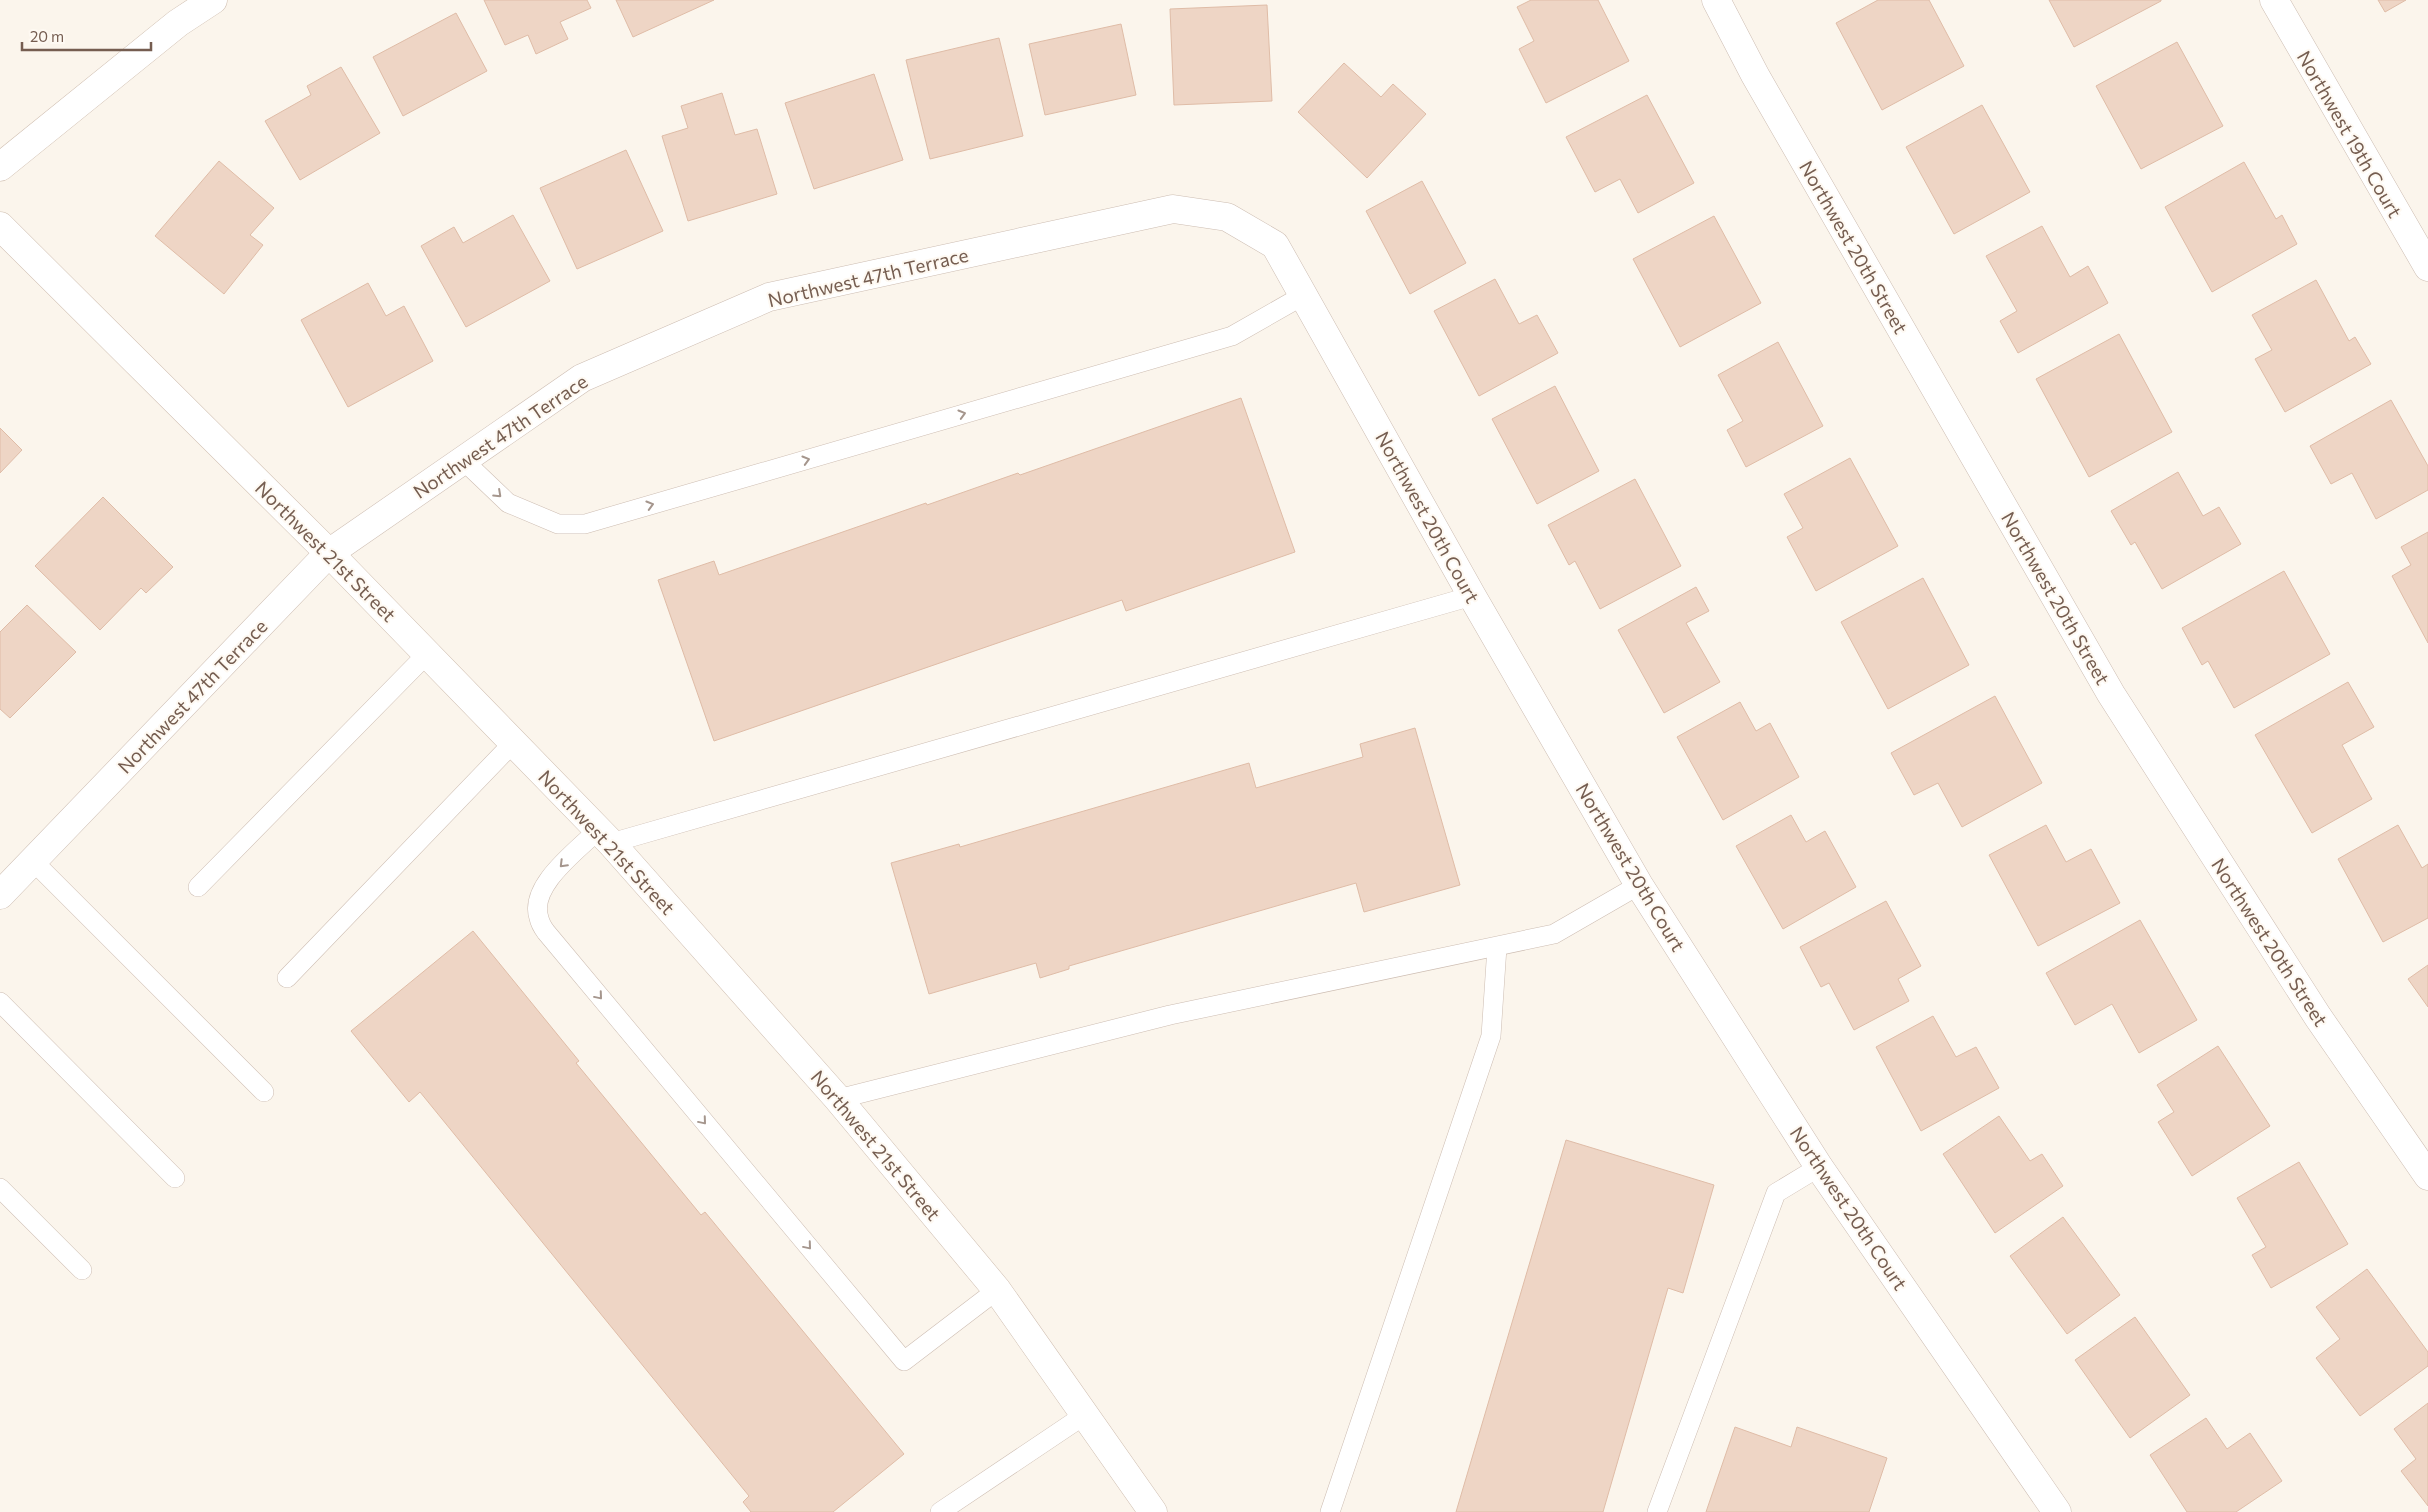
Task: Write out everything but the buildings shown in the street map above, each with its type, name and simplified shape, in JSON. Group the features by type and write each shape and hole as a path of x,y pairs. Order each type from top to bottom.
{"street":[{"path":"0,167 178,22 213,0"},
{"name":"Northwest 20th Street","path":"1716,0 1760,83 2111,694 2318,1017 2428,1176"},
{"name":"Northwest 19th Court","path":"2274,0 2428,267"},
{"name":"Northwest 47th Terrace","path":"0,895 328,553 582,378 770,297 1173,208 1227,217"},
{"name":"Northwest 20th Court","path":"1227,217 1275,245 1472,596 1639,885 1819,1167 2057,1512"},
{"name":"Northwest 21st Street","path":"0,226 328,553 604,836 838,1099 997,1290 1086,1414 1153,1512"}],"lane":[{"path":"462,460 508,503 558,524 585,524 1232,336 1304,295"},
{"path":"997,1290 904,1361 546,932 538,917 538,901 544,883 604,836 1472,596"},
{"path":"198,887 427,654"},
{"path":"287,978 513,743"},
{"path":"33,861 264,1092"},
{"path":"838,1099 1170,1015 1554,934 1639,885"},
{"path":"1330,1512 1491,1036 1497,947"},
{"path":"0,1002 175,1178"},
{"path":"1657,1512 1776,1193 1819,1167"},
{"path":"0,1188 82,1270"},
{"path":"940,1512 1086,1414"}]}
